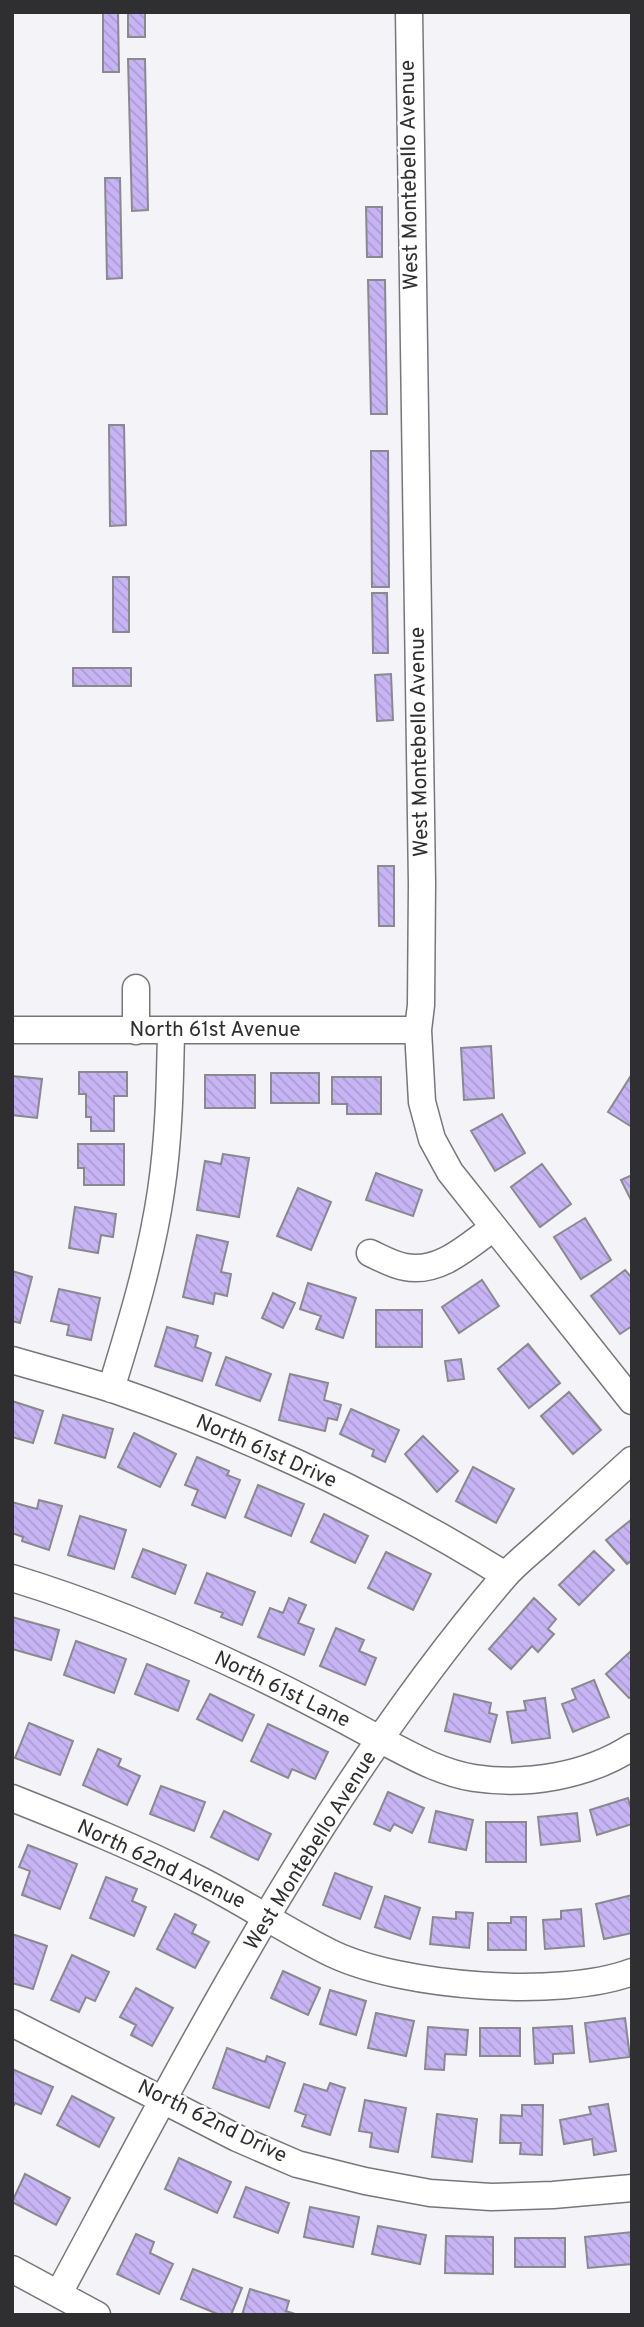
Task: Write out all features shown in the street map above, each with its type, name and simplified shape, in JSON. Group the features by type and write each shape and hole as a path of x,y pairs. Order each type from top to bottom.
{"street":[{"name":"West Montebello Avenue","path":"409,12 422,884 421,1006 418,1030 422,1102 432,1139 450,1172 632,1401"},
{"path":"136,988 136,1031"},
{"name":"North 61st Avenue","path":"12,1030 418,1030"},
{"path":"111,1389 138,1298 161,1193 169,1106 171,1031"},
{"path":"370,1253 406,1267 428,1266 444,1262 493,1228"},
{"name":"North 61st Drive","path":"12,1360 111,1389 233,1435 443,1536 505,1575"},
{"name":"West Montebello Avenue","path":"59,2293 163,2099 268,1917 350,1783 432,1668 505,1575 632,1460"},
{"name":"North 61st Lane","path":"12,1578 126,1617 258,1676 415,1759 472,1778 513,1780 559,1776 588,1769 632,1747"},
{"name":"North 62nd Avenue","path":"12,1798 124,1843 335,1954 394,1974 504,1987 614,1979 632,1972"},
{"name":"North 62nd Drive","path":"12,2023 237,2138 297,2164 365,2181 430,2193 491,2197 632,2188"},
{"path":"12,2269 97,2315"}],"building":[{"path":"103,12 118,12 119,72 103,72"},
{"path":"128,12 145,12 145,37 128,37"},
{"path":"128,59 145,59 148,210 132,211"},
{"path":"105,178 120,178 122,278 107,279"},
{"path":"366,207 382,207 382,257 367,257"},
{"path":"368,280 385,280 387,414 371,414"},
{"path":"109,425 124,425 126,525 110,526"},
{"path":"371,451 388,451 389,587 372,587"},
{"path":"113,577 129,577 129,632 113,632"},
{"path":"372,593 387,593 388,653 373,653"},
{"path":"73,668 131,668 131,686 73,686"},
{"path":"391,674 393,720 377,721 375,675"},
{"path":"378,866 394,866 394,926 379,926"},
{"path":"491,1046 494,1098 464,1100 461,1048"},
{"path":"79,1072 127,1072 127,1096 114,1096 114,1131 91,1131 91,1117 86,1117 86,1094 79,1094"},
{"path":"271,1073 319,1073 319,1103 271,1103"},
{"path":"632,1074 632,1127 608,1112"},
{"path":"205,1075 255,1075 255,1108 205,1108"},
{"path":"12,1076 42,1079 37,1118 12,1115"},
{"path":"332,1077 381,1077 381,1114 347,1114 347,1104 332,1104"},
{"path":"502,1114 525,1153 495,1171 471,1131"},
{"path":"78,1144 124,1144 124,1185 84,1185 84,1168 78,1168"},
{"path":"223,1154 249,1158 239,1217 197,1210 205,1161 221,1164"},
{"path":"542,1164 571,1204 540,1227 511,1187"},
{"path":"376,1173 422,1190 413,1216 366,1200"},
{"path":"632,1175 632,1202 621,1180"},
{"path":"298,1188 331,1202 311,1250 277,1236"},
{"path":"75,1207 116,1214 113,1237 101,1235 98,1253 69,1248"},
{"path":"585,1218 611,1260 581,1279 554,1237"},
{"path":"197,1235 228,1242 221,1272 231,1274 227,1296 215,1293 213,1304 183,1297"},
{"path":"625,1270 632,1278 632,1326 620,1334 591,1296"},
{"path":"12,1271 32,1277 20,1323 12,1321"},
{"path":"482,1280 499,1306 459,1333 442,1307"},
{"path":"308,1283 356,1298 343,1338 316,1329 321,1316 300,1309"},
{"path":"59,1289 100,1298 91,1340 67,1335 69,1325 51,1321"},
{"path":"273,1293 295,1303 283,1328 262,1318"},
{"path":"376,1310 422,1310 422,1347 376,1347"},
{"path":"167,1327 198,1336 195,1347 211,1353 202,1381 155,1366"},
{"path":"528,1344 560,1383 529,1408 498,1369"},
{"path":"226,1357 271,1374 260,1401 216,1385"},
{"path":"461,1359 464,1379 448,1381 445,1361"},
{"path":"290,1374 328,1383 324,1400 341,1405 337,1420 328,1418 325,1431 279,1420"},
{"path":"569,1392 601,1430 573,1454 541,1416"},
{"path":"12,1401 43,1411 33,1443 12,1437"},
{"path":"351,1409 399,1430 385,1462 372,1456 374,1450 340,1434"},
{"path":"63,1415 113,1429 105,1458 55,1443"},
{"path":"134,1433 176,1454 160,1487 118,1467"},
{"path":"423,1436 458,1471 437,1492 405,1454"},
{"path":"197,1457 229,1471 227,1475 240,1480 225,1518 192,1505 198,1490 185,1485"},
{"path":"473,1467 514,1489 496,1523 456,1501"},
{"path":"258,1485 304,1504 291,1536 245,1517"},
{"path":"39,1500 62,1506 49,1550 22,1541 23,1537 12,1533 12,1502 37,1509"},
{"path":"324,1514 368,1536 355,1563 311,1542"},
{"path":"80,1516 126,1530 114,1569 68,1555"},
{"path":"632,1519 632,1560 627,1564 606,1540"},
{"path":"143,1549 186,1565 175,1594 132,1577"},
{"path":"594,1551 614,1570 579,1605 559,1585"},
{"path":"386,1552 431,1574 413,1610 368,1588"},
{"path":"207,1573 255,1592 242,1625 221,1617 223,1613 195,1603"},
{"path":"289,1598 306,1605 298,1623 314,1629 304,1655 258,1637 270,1608 283,1613"},
{"path":"534,1598 556,1619 548,1629 554,1634 538,1652 532,1646 511,1669 489,1649"},
{"path":"12,1617 59,1630 51,1660 12,1649"},
{"path":"336,1628 364,1640 359,1651 376,1658 365,1685 320,1666"},
{"path":"76,1641 126,1659 114,1693 64,1675"},
{"path":"632,1650 632,1696 629,1698 606,1674"},
{"path":"147,1664 189,1681 178,1711 135,1694"},
{"path":"594,1680 609,1717 573,1732 562,1704 576,1699 572,1689"},
{"path":"210,1694 254,1715 242,1741 197,1719"},
{"path":"454,1694 491,1703 489,1713 497,1715 490,1742 445,1731"},
{"path":"545,1698 550,1738 512,1743 507,1712 526,1710 524,1701"},
{"path":"29,1723 73,1741 60,1775 15,1758"},
{"path":"268,1724 328,1752 315,1779 292,1769 288,1778 251,1761"},
{"path":"98,1749 121,1759 118,1766 140,1776 127,1805 83,1785"},
{"path":"161,1786 205,1802 194,1831 150,1814"},
{"path":"388,1792 424,1808 412,1833 394,1824 390,1831 374,1824"},
{"path":"628,1798 632,1824 597,1835 590,1810"},
{"path":"224,1811 271,1834 258,1860 211,1837"},
{"path":"436,1811 473,1820 466,1850 429,1842"},
{"path":"577,1813 580,1841 541,1845 538,1817"},
{"path":"486,1822 526,1822 526,1862 486,1862"},
{"path":"28,1845 77,1864 60,1909 22,1895 30,1871 19,1867"},
{"path":"335,1873 372,1887 360,1919 323,1905"},
{"path":"106,1877 137,1889 132,1901 146,1907 134,1936 90,1918"},
{"path":"632,1895 632,1933 604,1939 596,1904"},
{"path":"385,1896 420,1908 410,1939 375,1927"},
{"path":"581,1909 584,1946 545,1949 543,1920 561,1919 561,1911"},
{"path":"456,1912 473,1913 469,1948 430,1944 433,1917 456,1919"},
{"path":"175,1914 196,1925 192,1933 209,1942 195,1968 157,1949"},
{"path":"511,1917 526,1917 526,1950 488,1950 488,1923 511,1923"},
{"path":"12,1934 47,1946 33,1989 12,1983"},
{"path":"72,1955 109,1972 95,2001 86,1997 79,2012 51,2000"},
{"path":"283,1971 320,1988 308,2015 271,1998"},
{"path":"136,1988 173,2008 152,2046 131,2035 136,2025 120,2017"},
{"path":"330,1990 366,2001 356,2035 320,2024"},
{"path":"376,2013 414,2021 406,2056 368,2048"},
{"path":"625,2018 630,2057 590,2062 585,2023"},
{"path":"572,2026 574,2053 553,2054 553,2063 535,2064 533,2028"},
{"path":"428,2027 468,2030 466,2055 445,2054 444,2070 425,2069"},
{"path":"480,2028 520,2028 520,2056 480,2056"},
{"path":"227,2048 265,2062 267,2056 285,2063 269,2108 213,2088"},
{"path":"12,2069 53,2087 41,2114 15,2103 12,2109"},
{"path":"330,2083 345,2088 330,2135 302,2126 306,2115 295,2111 304,2084 327,2091"},
{"path":"72,2096 114,2118 99,2147 57,2125"},
{"path":"365,2100 406,2108 398,2152 370,2147 372,2133 359,2131"},
{"path":"608,2104 616,2151 594,2155 592,2139 564,2144 560,2120 591,2114 589,2107"},
{"path":"522,2105 543,2105 542,2155 520,2154 521,2143 500,2143 501,2115 522,2116"},
{"path":"437,2114 477,2119 472,2162 432,2157"},
{"path":"179,2158 231,2182 217,2213 165,2189"},
{"path":"25,2174 70,2198 56,2225 12,2202"},
{"path":"246,2187 289,2203 278,2233 234,2217"},
{"path":"310,2207 359,2217 353,2247 304,2237"},
{"path":"378,2226 426,2235 420,2264 372,2254"},
{"path":"632,2232 632,2264 588,2268 585,2237"},
{"path":"136,2234 154,2242 150,2253 173,2264 159,2294 117,2274"},
{"path":"446,2236 493,2237 493,2274 445,2273"},
{"path":"515,2238 565,2238 565,2267 515,2267"},
{"path":"193,2269 242,2288 231,2315 220,2315 181,2299"},
{"path":"250,2289 289,2301 286,2311 298,2315 242,2315"}]}
